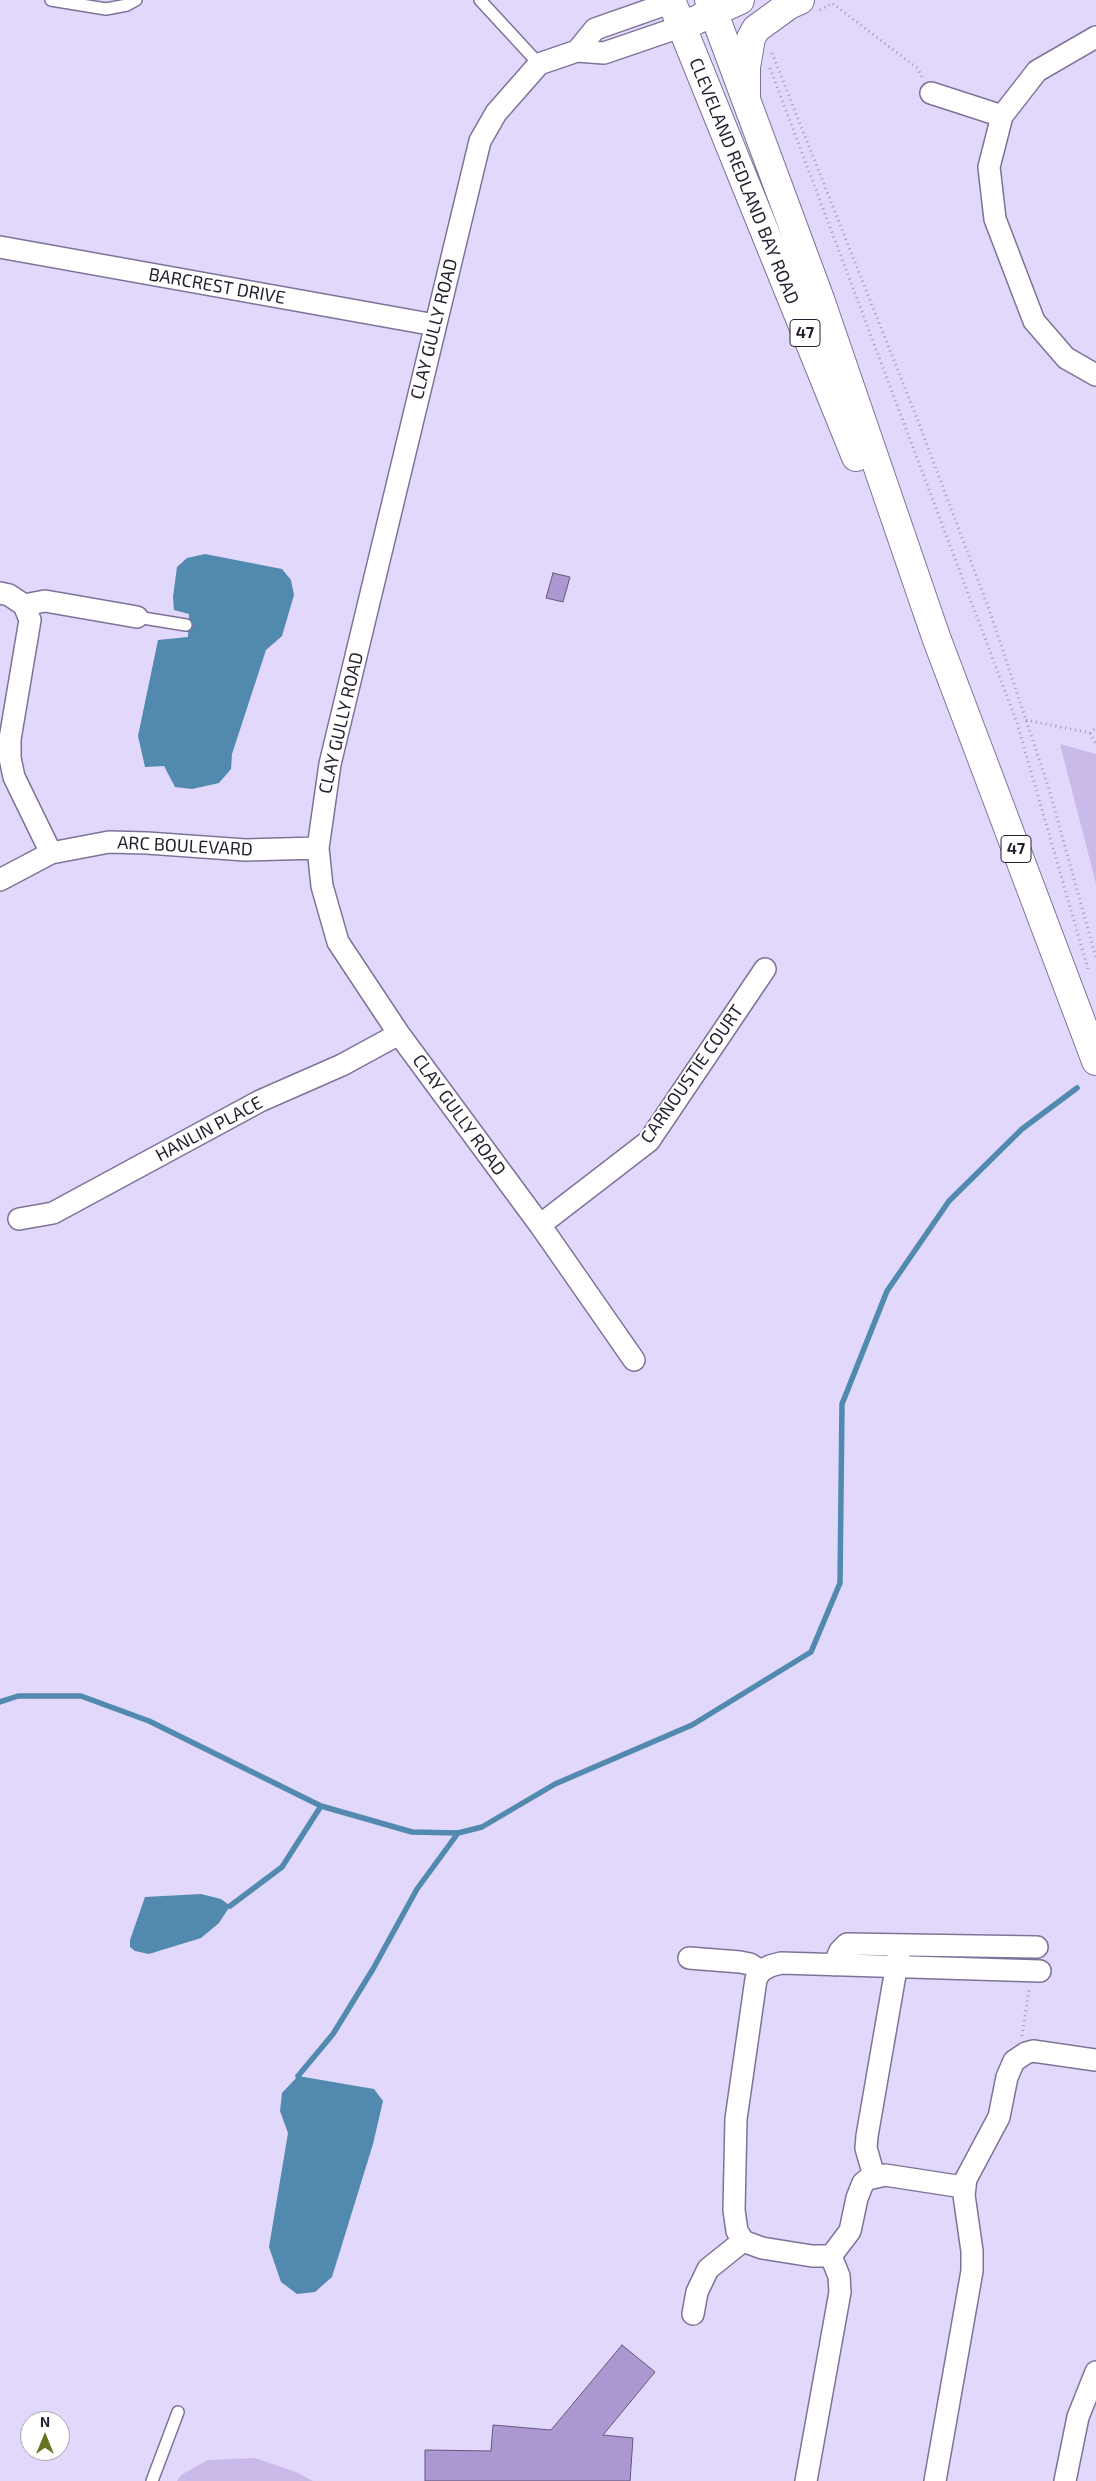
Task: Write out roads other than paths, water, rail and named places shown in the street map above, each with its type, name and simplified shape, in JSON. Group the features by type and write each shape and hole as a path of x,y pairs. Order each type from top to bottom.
{"main road":[{"path":"676,7 712,6 740,0"},
{"name":"CLEVELAND REDLAND BAY ROAD","path":"712,6 820,299 936,637 1096,1061"},
{"path":"746,95 746,68 751,41 756,29 808,6"},
{"name":"CLEVELAND REDLAND BAY ROAD","path":"676,7 835,408 936,637"}],"street":[{"path":"538,64 577,51 604,53 676,7"},
{"path":"1096,37 1037,70 1002,116 989,167 995,219 1034,321 1066,358 1096,376"},
{"name":"CLAY GULLY ROAD","path":"538,64 496,113 480,141 330,764 318,848 322,886 338,942 399,1034 540,1225 634,1360"},
{"path":"931,93 1002,116"},
{"name":"BARCREST DRIVE","path":"0,247 435,325"},
{"path":"0,593 9,595 24,605 30,620 10,739 10,758 14,776 51,853"},
{"path":"24,605 45,601 137,617"},
{"name":"ARC BOULEVARD","path":"0,880 51,853 109,842 245,850 318,848"},
{"name":"CARNOUSTIE COURT","path":"540,1225 649,1141 764,969"},
{"name":"HANLIN PLACE","path":"19,1219 53,1213 260,1101 342,1065 399,1034"},
{"path":"834,1965 840,1950 847,1944 1038,1948"},
{"path":"874,2176 866,2148 867,2136 898,1968 900,1946"},
{"path":"689,1958 740,1962 750,1964 761,1971"},
{"path":"831,2256 812,2256 762,2248 743,2241 737,2230 734,2210 736,2119 749,2040 753,1993 761,1971 781,1963 1036,1971"},
{"path":"935,2481 972,2271 972,2251 963,2187 1000,2117 1010,2067 1014,2061 1033,2051 1096,2060"},
{"path":"831,2256 850,2232 857,2198 863,2183 874,2176 885,2175 963,2187"},
{"path":"693,2314 697,2292 708,2269 743,2241"},
{"path":"806,2481 840,2292 839,2276 831,2256"},
{"path":"1065,2481 1078,2417 1096,2372"}],"lane":[{"path":"51,0 106,9 127,5 136,0"},
{"path":"480,0 538,64"},
{"path":"137,617 186,625"},
{"path":"152,2481 178,2412"}],"water":[{"path":"205,554 282,569 291,580 294,595 282,636 266,650 232,754 231,769 219,783 192,789 175,787 164,766 145,767 138,736 158,640 188,637 189,614 174,610 173,597 177,567 187,558"},
{"path":"201,1894 221,1899 230,1906 219,1923 201,1938 149,1954 135,1951 130,1947 130,1940 145,1897"},
{"path":"298,2076 374,2089 383,2101 373,2144 332,2277 315,2292 297,2294 281,2282 269,2247 288,2133 280,2111 282,2093"}],"waterway":[{"path":"0,1702 18,1696 81,1696 149,1721 321,1806 412,1832 458,1833 482,1827 555,1784 692,1725 811,1652 840,1583 842,1404 887,1291 949,1201 1022,1129 1077,1088"},
{"path":"230,1906 282,1867 321,1806"},
{"path":"298,2076 333,2034 373,1969 417,1889 458,1833"}]}
